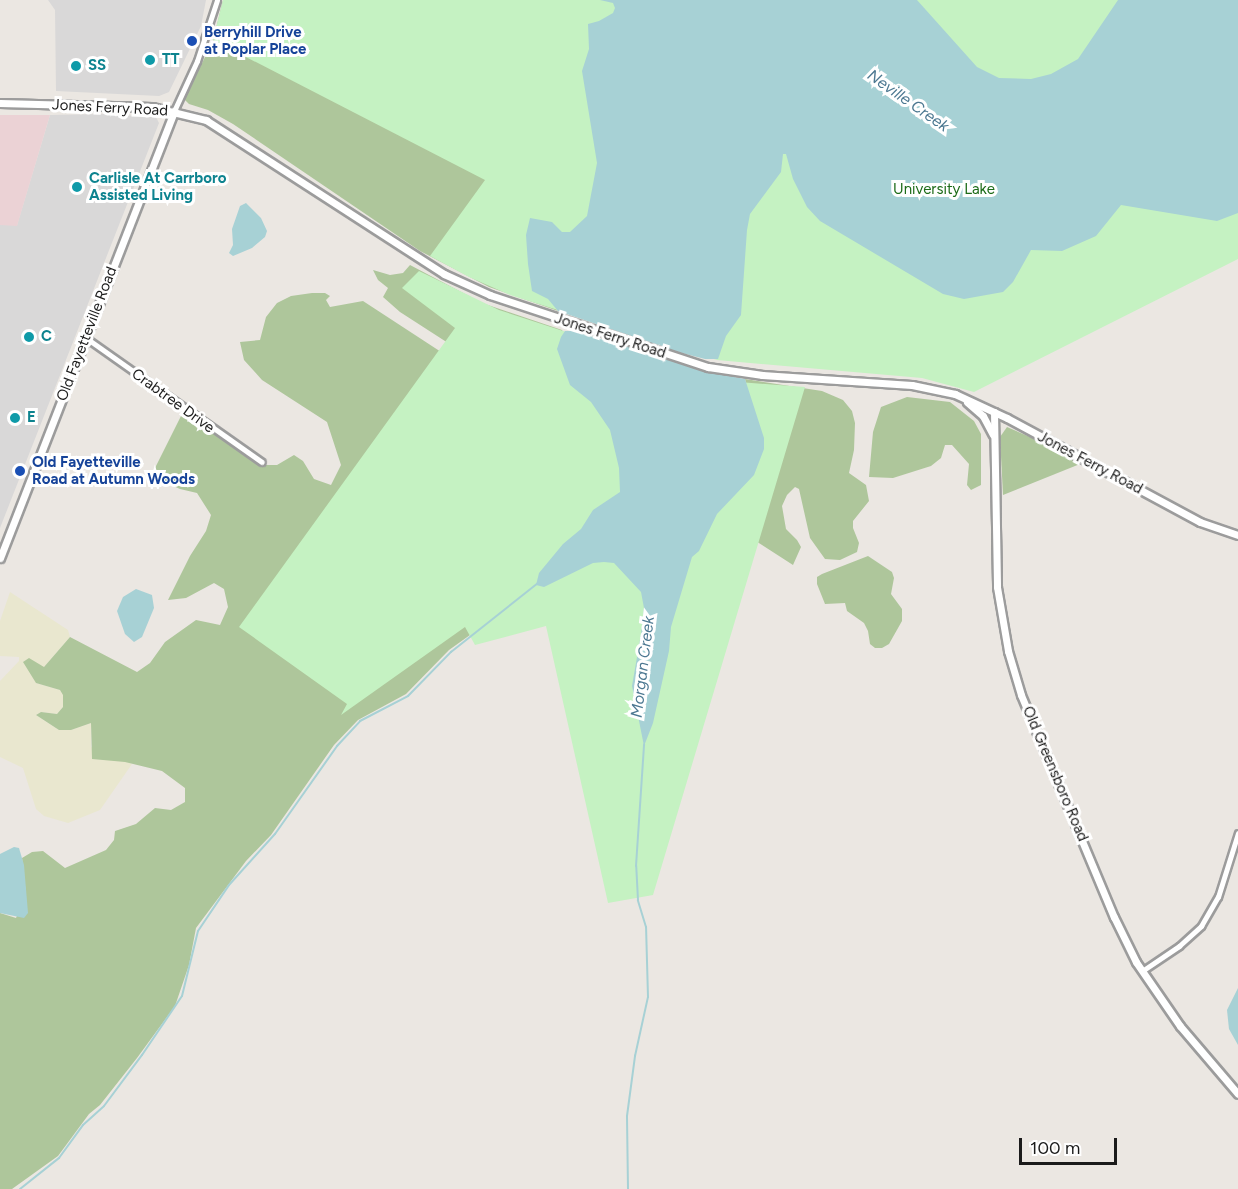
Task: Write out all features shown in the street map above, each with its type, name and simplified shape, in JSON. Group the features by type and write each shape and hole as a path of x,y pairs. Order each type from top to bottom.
{"street":[{"path":"174,111 197,61 217,0"},
{"name":"Jones Ferry Road","path":"0,103 131,105 174,111 216,124 444,274 501,299 708,367 762,375 912,385 955,394 994,412 1200,522 1238,535"},
{"name":"Old Fayetteville Road","path":"0,558 174,111"},
{"name":"Crabtree Drive","path":"86,338 262,462"},
{"path":"955,394 983,416 994,438"},
{"name":"Old Greensboro Road","path":"994,412 996,565 1003,625 1012,668 1027,711 1114,917 1142,971 1179,1026 1238,1094"},
{"path":"1142,971 1179,946 1201,926 1218,897 1238,833"}],"shaded area":[{"path":"48,0 206,0 201,26 169,92 159,96 56,91 55,10"},
{"path":"104,114 156,117 159,123 0,528 0,225 17,225 50,115"},
{"path":"0,115 50,115 17,226 0,225"},
{"path":"10,592 68,630 70,637 44,667 36,683 60,690 64,695 63,707 57,714 41,712 36,715 59,730 71,730 91,723 91,747 132,764 100,810 68,823 44,816 36,809 23,768 0,757 0,681 19,661 19,657 0,656 0,621"}],"green space":[{"path":"223,0 600,0 548,299 558,311 489,287 420,251 233,124 208,110 189,104 184,99 213,41"},
{"name":"University Lake","path":"223,0 1238,0 1238,259 974,392 922,378 717,360 510,295 430,256 485,180 213,40"},
{"path":"410,265 482,303 562,330 615,451 400,312 383,297 388,288 378,280 373,270 390,275 403,273"},
{"path":"419,271 499,310 695,374 739,382 805,387 653,895 608,903 546,626 475,645 465,627 341,715 347,704 239,627 455,328 402,288"},
{"path":"325,293 330,296 326,300 330,307 363,301 619,468 477,630 449,650 406,694 358,720 334,745 271,835 246,861 196,928 189,965 175,1006 137,1058 100,1105 89,1114 58,1156 12,1189 0,1189 0,913 16,918 26,895 22,858 32,852 43,851 65,868 106,850 114,840 115,831 136,824 155,808 171,810 185,802 185,788 162,771 125,762 92,759 91,723 71,730 59,730 36,715 41,712 57,714 63,707 63,695 60,690 36,683 23,662 29,658 44,667 70,637 137,672 150,663 165,642 196,620 220,625 228,607 224,589 214,583 186,598 168,600 190,556 206,531 211,515 197,493 180,489 151,476 183,412 259,465 277,465 294,455 303,461 314,479 331,485 341,465 327,422 262,380 244,360 240,342 260,340 266,317 277,303 291,296"},
{"path":"745,379 822,391 843,400 852,411 855,423 854,450 849,473 866,485 869,501 853,521 853,528 859,543 857,552 840,560 825,559 810,538 799,489 795,487 787,495 782,506 786,529 801,547 793,565 751,538 748,391"},
{"path":"907,397 950,402 974,421 981,434 981,485 971,490 967,485 969,464 952,445 945,445 941,458 931,466 893,478 869,477 873,432 881,407"},
{"path":"1007,427 1080,464 1003,495 1000,437"},
{"path":"868,556 892,572 894,578 891,594 902,609 902,621 889,644 882,648 875,648 870,644 864,623 847,611 845,603 825,604 817,584 817,577 822,574"}],"water":[{"name":"University Lake","path":"600,0 917,0 977,67 999,78 1031,79 1051,74 1078,59 1118,0 1238,0 1238,213 1217,221 1121,205 1096,236 1062,251 1031,250 1013,282 1003,292 964,299 943,294 820,221 807,207 793,179 786,154 783,154 781,172 750,214 741,315 726,336 718,359 705,359 678,352 679,362 713,373 745,379 764,438 764,449 754,475 717,514 699,551 692,557 671,627 669,651 653,723 644,746 632,686 644,608 641,592 614,563 604,562 593,563 544,587 536,585 539,573 563,544 581,529 593,510 620,492 619,468 610,430 591,402 570,385 557,349 561,337 565,331 572,331 640,350 643,340 558,311 548,299 532,291 528,264 526,235 530,218 552,222 562,232 570,232 587,216 597,163 582,71 589,49 588,24 613,13 615,8 613,3"},
{"path":"246,203 261,218 267,231 265,237 252,248 233,256 229,253 233,245 232,229 240,206"},
{"path":"136,589 152,595 154,608 142,637 134,642 125,634 117,611 123,597"},
{"path":"14,847 19,848 24,865 28,913 24,918 0,913 0,854"},
{"path":"1238,988 1238,1045 1229,1029 1227,1010"}],"waterway":[{"path":"20,1189 59,1158 83,1125 104,1106 142,1055 182,996 198,931 229,885 275,834 337,746 360,721 408,696 451,652 538,583"},
{"name":"Morgan Creek","path":"628,1189 627,1116 635,1056 648,997 646,927 638,900 636,866 644,744"}],"place":[{"name":"Berryhill Drive at Poplar Place","path":"192,41"},
{"name":"TT","path":"150,60"},
{"name":"SS","path":"76,66"},
{"name":"Carlisle At Carrboro Assisted Living","path":"77,187"},
{"name":"C","path":"29,337"},
{"name":"E","path":"15,418"},
{"name":"Old Fayetteville Road at Autumn Woods","path":"20,471"}],"water label":[{"name":"Neville Creek","path":"908,101"}]}
